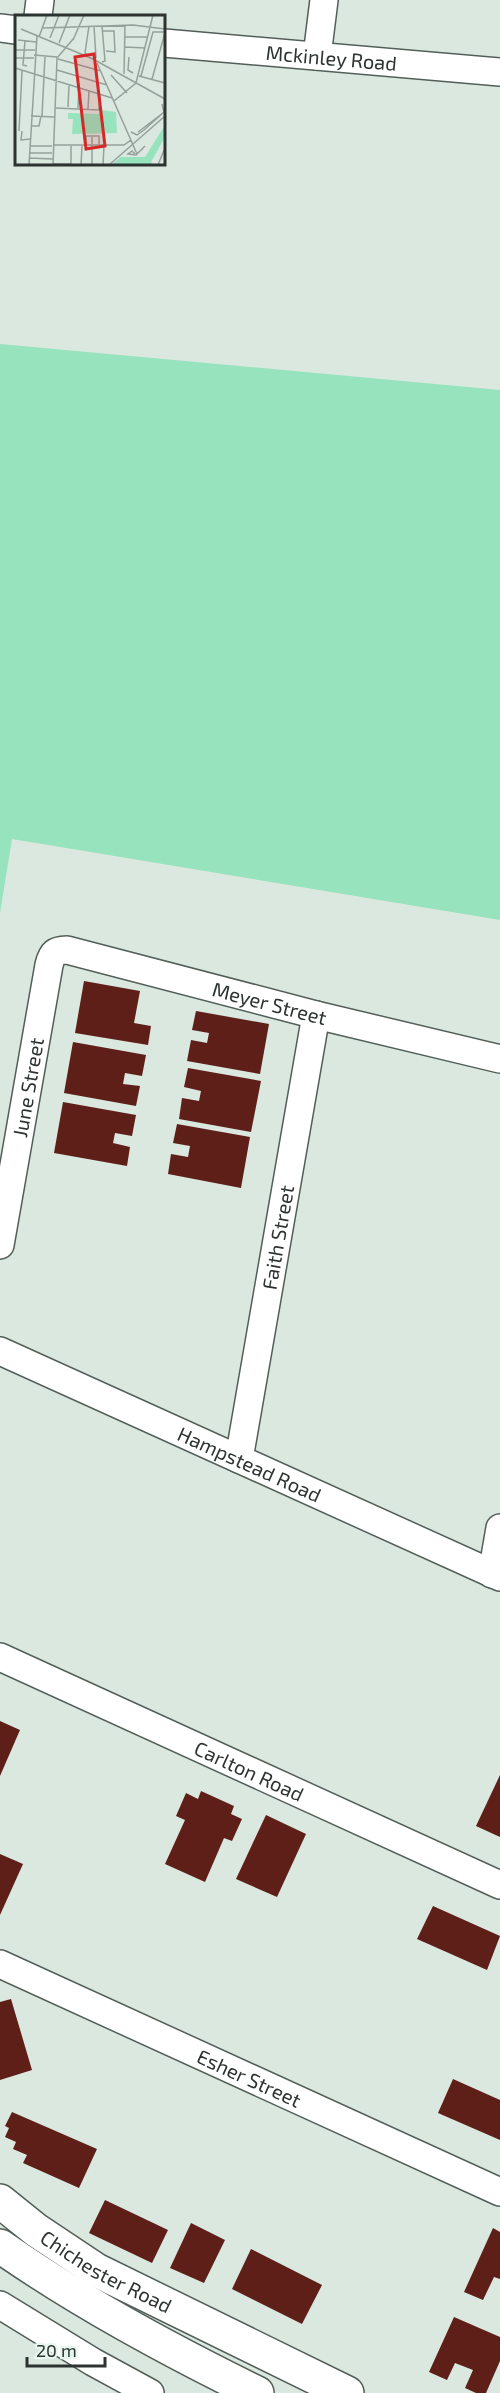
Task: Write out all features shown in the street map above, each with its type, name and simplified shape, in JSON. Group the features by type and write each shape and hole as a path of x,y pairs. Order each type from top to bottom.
{"main road":[{"name":"Chichester Road","path":"0,2201 36,2230 96,2270 347,2393"},
{"name":"Chichester Road","path":"0,2246 90,2303 257,2393"}],"street":[{"path":"38,15 40,0"},
{"path":"317,56 324,0"},
{"path":"0,28 15,30"},
{"name":"Mckinley Road","path":"165,43 500,72"},
{"name":"Meyer Street","path":"49,965 54,952 68,950 316,1015 500,1059"},
{"name":"June Street","path":"0,1245 49,965"},
{"name":"Faith Street","path":"239,1460 316,1015"},
{"name":"Hampstead Road","path":"0,1351 496,1576"},
{"path":"496,1576 500,1528"},
{"name":"Carlton Road","path":"0,1657 500,1885"},
{"name":"Esher Street","path":"0,1964 500,2192"},
{"path":"0,2305 93,2362 150,2393"}],"green space":[{"path":"0,344 500,390 500,920 12,839 0,913"}],"building":[{"path":"84,981 140,991 134,1023 151,1026 148,1045 75,1033"},
{"path":"196,1011 269,1024 260,1074 187,1061 191,1040 207,1043 209,1033 192,1030"},
{"path":"73,1042 146,1055 142,1076 125,1073 123,1084 140,1086 136,1106 64,1093"},
{"path":"188,1068 261,1081 251,1132 179,1119 182,1098 199,1101 201,1091 184,1087"},
{"path":"63,1102 136,1115 132,1136 115,1133 113,1143 130,1147 127,1166 54,1153"},
{"path":"177,1124 250,1137 241,1188 168,1174 171,1154 188,1157 190,1146 173,1143"},
{"path":"0,1721 20,1730 0,1776"},
{"path":"500,1775 500,1837 476,1826"},
{"path":"201,1791 234,1806 231,1814 242,1819 232,1841 224,1838 205,1882 165,1864 185,1820 176,1816 186,1793 198,1799"},
{"path":"266,1815 306,1834 277,1897 236,1879"},
{"path":"0,1854 23,1864 0,1915"},
{"path":"433,1906 500,1936 487,1970 417,1939"},
{"path":"11,1999 32,2070 0,2080 0,2002"},
{"path":"453,2079 500,2100 500,2140 438,2113"},
{"path":"12,2112 97,2149 79,2188 23,2163 27,2155 13,2149 16,2142 5,2137 9,2128 5,2126"},
{"path":"105,2200 168,2230 152,2263 89,2233"},
{"path":"191,2223 225,2240 204,2283 170,2268"},
{"path":"493,2228 500,2232 500,2279 494,2277 483,2300 464,2292"},
{"path":"251,2249 322,2285 302,2324 232,2289"},
{"path":"454,2317 500,2337 500,2361 486,2393 476,2393 465,2388 473,2370 455,2363 447,2380 429,2372"}]}
